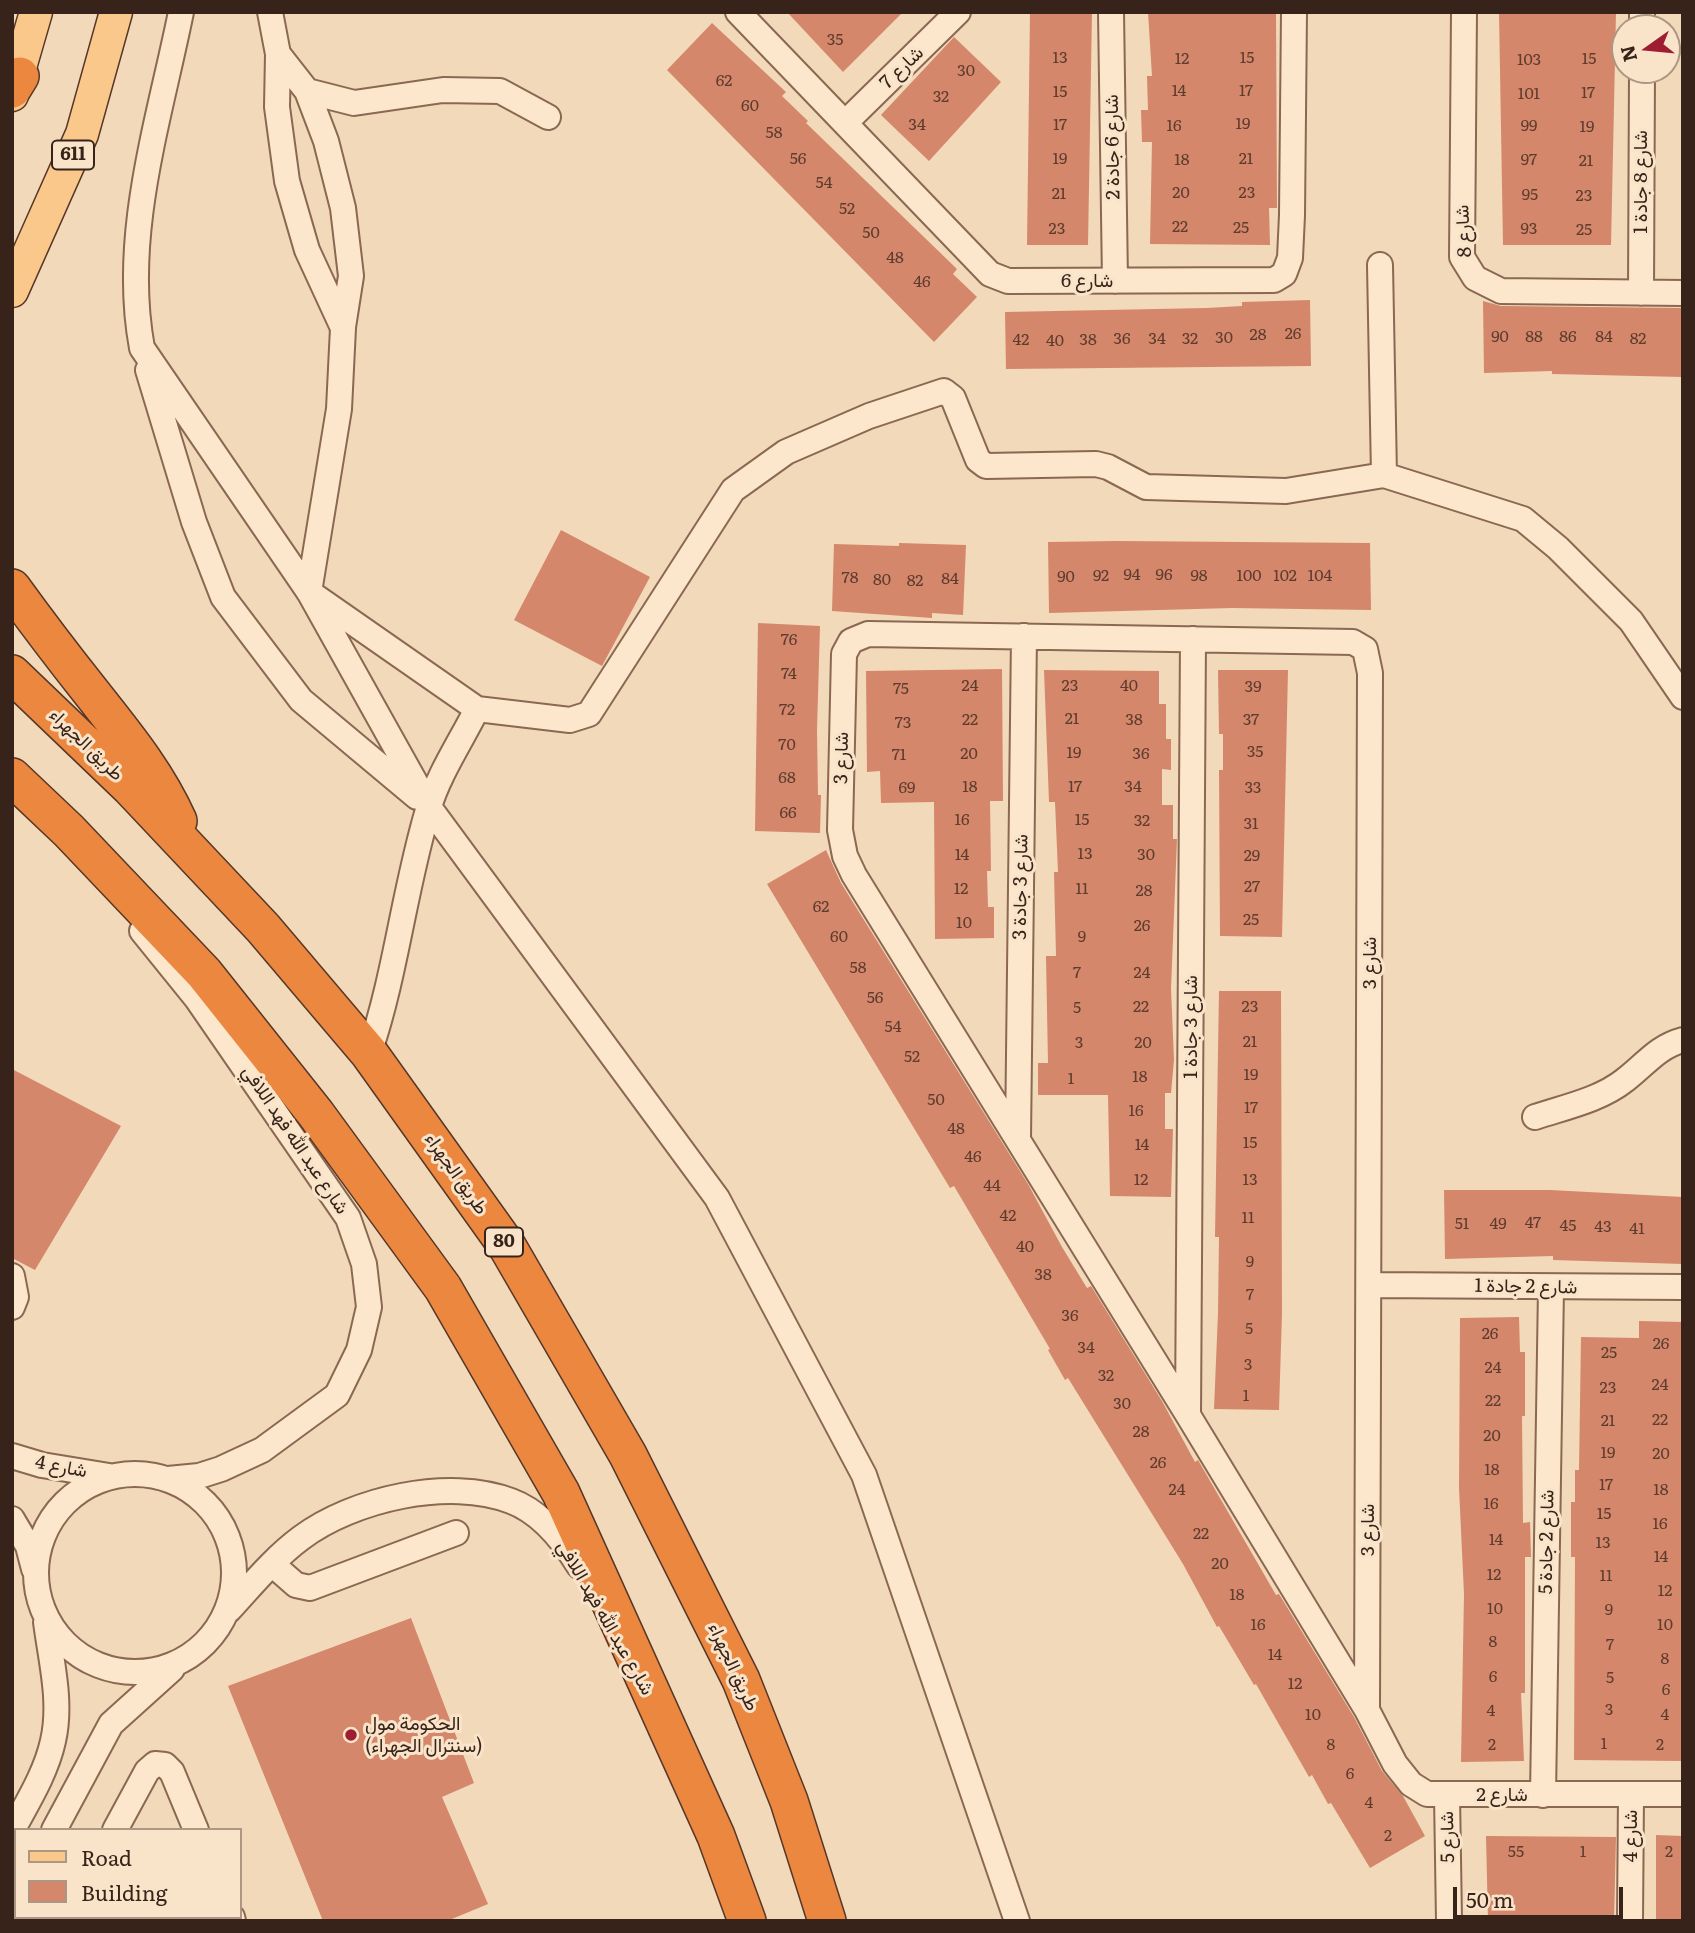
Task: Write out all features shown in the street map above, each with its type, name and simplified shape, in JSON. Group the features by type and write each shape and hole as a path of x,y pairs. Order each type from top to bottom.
{"highway":[{"path":"12,589 162,785 194,854"},
{"name":"طريق الجهراء","path":"12,674 194,854 263,928 369,1053 507,1246 628,1455 741,1680 789,1801 827,1921"},
{"path":"23,787 204,973 316,1114 443,1288 561,1493 716,1836 747,1921"}],"main road":[{"path":"15,87 36,12"},
{"name":"611","path":"12,291 82,134 116,12"}],"street":[{"path":"181,12 137,226 134,308 142,348 194,522 223,597 301,699 429,807"},
{"path":"270,12 278,54 277,107 287,181 307,250 343,328"},
{"name":"شارع 6","path":"738,12 990,274 1000,279 1115,281 1274,280 1284,274 1290,258 1292,215 1294,12"},
{"name":"شارع 7","path":"845,123 958,12"},
{"name":"شارع 6 جادة 2","path":"1111,12 1115,281"},
{"name":"شارع 8","path":"1464,12 1461,220 1462,257 1466,268 1485,285 1501,291 1683,293"},
{"path":"278,54 307,91 326,141 343,208 351,276 343,328 339,409 309,592"},
{"name":"شارع 8 جادة 1","path":"1640,293 1642,84"},
{"path":"307,91 354,103 443,90 500,91 548,117"},
{"path":"1380,265 1384,475"},
{"path":"142,348 309,592 429,807 717,1198 864,1475 1017,1921"},
{"path":"309,592 477,709 570,720 589,714 733,490 786,452 869,416 938,391 953,398 978,460 986,466 1096,464 1108,467 1146,487 1286,491 1384,475 1523,519 1558,548 1631,621 1683,697"},
{"name":"شارع 3","path":"868,634 1024,636 1353,642 1365,649 1370,673 1367,1710 854,875 845,856 840,830 844,654 851,641 868,634"},
{"name":"شارع 3 جادة 3","path":"1017,1138 1024,636"},
{"name":"شارع 3 جادة 1","path":"1188,1415 1193,639"},
{"path":"369,1053 389,992 395,948 429,807 477,709"},
{"name":"شارع عبد الله فهد اللافي","path":"23,787 198,999 348,1218 364,1264 369,1307 359,1350 337,1395 262,1450 199,1476 168,1479"},
{"path":"1535,1117 1596,1097 1625,1080 1648,1058 1668,1044 1683,1040"},
{"path":"12,1276 16,1297 12,1307"},
{"name":"شارع 2 جادة 1","path":"1370,1285 1683,1287"},
{"name":"شارع 2 جادة 5","path":"1543,1795 1551,1288"},
{"name":"شارع 4","path":"12,1456 41,1465 109,1476"},
{"path":"35,1581 38,1546 53,1515 78,1491 109,1476 139,1473 168,1479 196,1495 218,1518 232,1549 234,1581 226,1613 215,1633 198,1651 179,1663 111,1724 55,1828"},
{"name":"شارع عبد الله فهد اللافي","path":"226,1613 272,1564 302,1537 350,1510 399,1495 471,1492 511,1501 530,1512 564,1540 657,1706"},
{"path":"12,1519 28,1546 45,1618 56,1694 53,1742 12,1831"},
{"path":"272,1564 296,1585 310,1588 456,1533"},
{"path":"45,1618 63,1643 88,1662 108,1669 149,1673 179,1663"},
{"name":"شارع 2","path":"1367,1710 1395,1764 1411,1784 1427,1794 1683,1794"},
{"path":"117,1828 147,1771 155,1764 165,1765 172,1772 195,1828"},
{"name":"شارع 4","path":"1630,1921 1631,1794"},
{"name":"شارع 5","path":"1447,1795 1449,1921"}],"building":[{"path":"787,12 903,12 843,72"},
{"path":"1030,12 1092,12 1088,245 1027,245"},
{"path":"1148,12 1276,12 1277,208 1269,208 1270,245 1150,244 1152,142 1142,142 1141,110 1148,110 1147,76 1152,76"},
{"path":"1499,12 1616,12 1611,14 1611,84 1614,84 1611,245 1503,245"},
{"path":"712,23 786,92 782,96 808,121 806,123 957,269 953,274 977,297 934,342 667,70"},
{"path":"954,37 1001,82 929,161 881,115"},
{"path":"1310,300 1311,366 1006,369 1005,312 1207,308 1242,306 1242,302"},
{"path":"1483,301 1501,306 1683,308 1683,377 1552,374 1552,371 1484,373"},
{"path":"561,530 650,577 602,666 514,620"},
{"path":"1048,542 1370,543 1371,610 1232,608 1049,613"},
{"path":"899,543 966,545 963,615 932,613 932,618 832,611 834,544 899,546"},
{"path":"758,623 820,626 817,730 818,795 821,795 820,833 755,831"},
{"path":"1002,669 1003,801 990,801 991,871 987,871 988,907 994,907 994,938 935,939 934,802 881,803 880,771 867,772 866,671"},
{"path":"1044,670 1159,671 1159,704 1166,704 1166,739 1171,739 1171,770 1162,769 1162,805 1173,805 1173,839 1177,839 1171,989 1174,1060 1171,1093 1165,1093 1165,1129 1173,1129 1171,1197 1110,1196 1108,1095 1038,1095 1038,1063 1048,1063 1046,956 1056,956 1054,872 1058,872 1055,802 1049,802"},
{"path":"1218,670 1288,670 1282,937 1220,936 1219,770 1223,770 1223,734 1219,734"},
{"path":"826,850 841,883 1028,1184 1062,1247 1087,1288 1091,1286 1162,1401 1195,1462 1198,1460 1276,1595 1279,1594 1354,1717 1382,1771 1403,1796 1425,1836 1370,1868 1331,1803 1328,1804 1312,1775 1309,1777 1256,1684 1254,1685 1219,1626 1217,1627 1183,1564 1068,1378 1065,1380 1048,1350 1050,1349 954,1186 950,1188 767,884"},
{"path":"1219,991 1281,991 1282,1313 1279,1410 1214,1409 1219,1237 1215,1237"},
{"path":"12,1069 121,1126 35,1270 12,1258"},
{"path":"1444,1190 1550,1190 1683,1197 1683,1264 1553,1260 1553,1256 1445,1259"},
{"path":"1519,1317 1520,1352 1525,1352 1525,1416 1522,1416 1523,1523 1530,1522 1531,1557 1525,1557 1525,1693 1521,1693 1524,1761 1461,1762 1464,1594 1459,1488 1460,1318"},
{"path":"1639,1321 1683,1322 1683,1761 1574,1760 1575,1557 1571,1557 1571,1502 1575,1502 1575,1470 1579,1470 1581,1337 1639,1338"},
{"name":"الحكومة مول (سنترال الجهراء)","path":"411,1618 474,1783 442,1797 488,1904 447,1921 323,1921 228,1686"},
{"path":"1656,1835 1683,1836 1683,1921 1656,1921"},
{"path":"1486,1836 1616,1837 1614,1921 1488,1921"}],"place":[{"name":"الحكومة مول (سنترال الجهراء)","path":"351,1735"}]}
